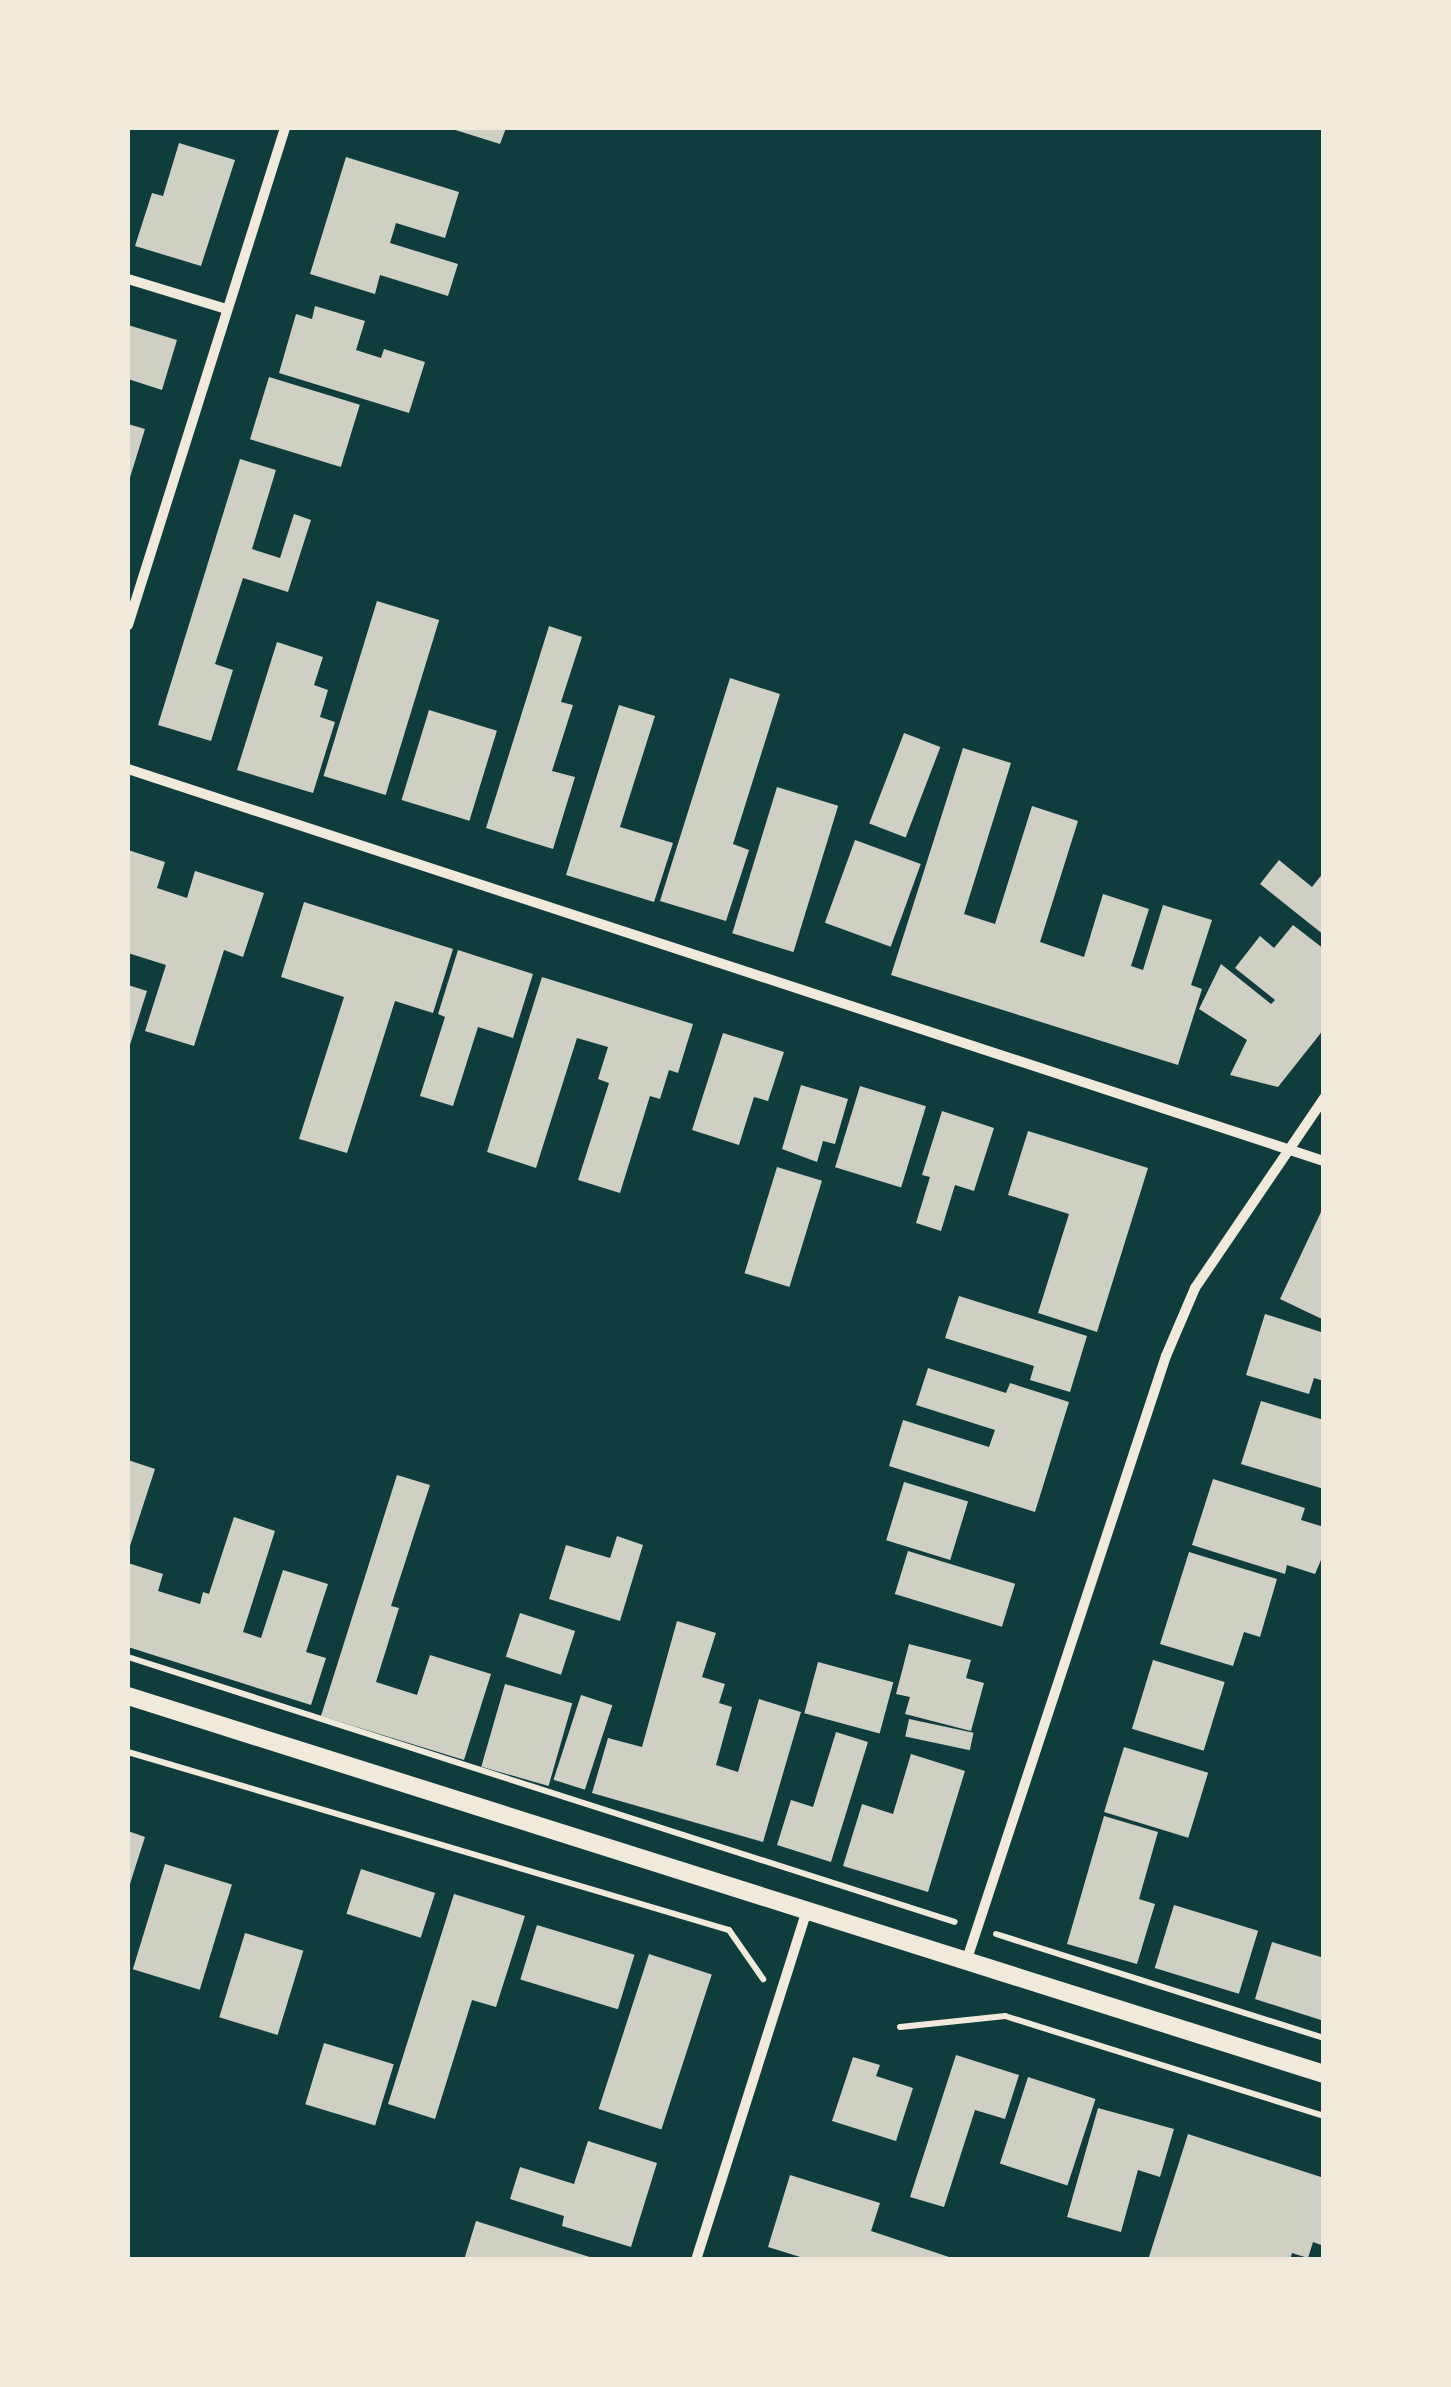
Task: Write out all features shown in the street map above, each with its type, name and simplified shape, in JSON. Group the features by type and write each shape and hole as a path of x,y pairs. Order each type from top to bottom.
{"street":[{"path":"128,624 285,128"},
{"path":"128,279 226,309"},
{"path":"128,769 1324,1161"},
{"path":"966,1962 1166,1356 1194,1288 1324,1098"},
{"path":"128,1696 1324,2074"},
{"path":"696,2260 807,1912"}],"path":[{"path":"128,1658 1324,2038"},
{"path":"128,1752 729,1930 766,1984"},
{"path":"900,2027 1005,2016 1324,2116"}],"building":[{"path":"449,128 506,128 500,144"},
{"path":"179,143 235,160 201,266 135,246 152,193 163,196"},
{"path":"346,157 459,192 445,238 396,223 390,243 458,264 448,296 380,275 375,294 310,274"},
{"path":"315,306 365,321 356,350 381,358 384,349 425,362 409,413 279,373 296,314 312,319"},
{"path":"128,325 177,340 162,390 128,379"},
{"path":"269,377 360,405 341,467 250,439"},
{"path":"128,424 145,429 128,484"},
{"path":"240,459 276,470 252,549 280,558 294,514 311,520 288,592 243,578 215,664 233,670 211,741 158,725"},
{"path":"377,601 439,620 386,795 323,776"},
{"path":"549,626 582,637 561,702 573,705 552,771 575,777 553,849 486,828"},
{"path":"277,642 323,657 314,685 328,690 320,717 335,722 313,793 237,770"},
{"path":"730,678 780,694 733,844 749,850 726,921 660,901"},
{"path":"619,705 655,716 620,827 673,843 654,902 566,875"},
{"path":"429,710 497,731 469,821 402,800"},
{"path":"904,733 940,747 906,838 869,824"},
{"path":"963,748 1011,763 964,914 995,924 1032,806 1078,821 1040,942 1084,957 1103,894 1149,909 1131,966 1143,970 1163,905 1212,920 1191,985 1202,989 1178,1065 891,975"},
{"path":"777,787 838,806 793,952 732,933"},
{"path":"855,840 921,864 891,947 825,923"},
{"path":"128,850 165,862 157,888 187,898 195,871 264,893 243,957 224,950 194,1046 145,1031 166,965 128,953"},
{"path":"1279,860 1312,887 1324,872 1324,935 1260,884"},
{"path":"304,902 453,949 433,1013 395,1001 347,1153 299,1139 344,997 281,977"},
{"path":"1293,925 1324,949 1324,1029 1278,1087 1230,1075 1247,1040 1199,1009 1221,964 1271,1004 1275,1000 1235,968 1260,936 1274,948"},
{"path":"458,950 533,974 513,1038 478,1027 453,1106 420,1096 445,1017 438,1014"},
{"path":"542,977 693,1024 678,1073 669,1070 660,1099 650,1096 620,1193 578,1180 609,1083 598,1079 608,1047 577,1038 536,1168 487,1152"},
{"path":"128,985 147,991 128,1051"},
{"path":"723,1033 784,1052 768,1101 754,1097 739,1145 692,1130"},
{"path":"801,1085 848,1099 835,1144 823,1141 817,1162 782,1149"},
{"path":"860,1086 926,1106 901,1187 835,1167"},
{"path":"942,1111 994,1128 974,1191 955,1185 941,1231 916,1223 930,1177 922,1175"},
{"path":"1028,1131 1148,1168 1097,1332 1038,1313 1069,1214 1008,1195"},
{"path":"777,1167 822,1181 789,1287 745,1273"},
{"path":"1321,1212 1324,1213 1324,1320 1280,1299"},
{"path":"959,1296 1087,1336 1070,1392 1030,1380 1034,1366 945,1338"},
{"path":"1265,1314 1324,1333 1324,1381 1314,1378 1309,1394 1246,1375"},
{"path":"928,1368 1006,1393 1010,1383 1069,1402 1035,1512 889,1466 903,1420 989,1447 995,1430 916,1405"},
{"path":"1261,1401 1324,1420 1324,1489 1241,1464"},
{"path":"128,1460 155,1469 128,1552"},
{"path":"397,1475 430,1485 391,1606 399,1608 376,1682 417,1695 430,1655 491,1674 464,1760 321,1716"},
{"path":"1213,1479 1305,1508 1301,1520 1324,1527 1324,1553 1315,1574 1287,1565 1285,1574 1192,1545"},
{"path":"904,1482 968,1502 950,1560 886,1540"},
{"path":"234,1517 275,1531 243,1632 261,1638 283,1570 328,1584 306,1652 326,1658 311,1705 128,1647 128,1563 163,1574 158,1591 200,1604 203,1592 209,1594"},
{"path":"617,1536 643,1545 620,1621 549,1599 566,1545 610,1558"},
{"path":"908,1551 1015,1584 1002,1627 895,1594"},
{"path":"1189,1552 1277,1579 1260,1637 1244,1632 1233,1666 1160,1644"},
{"path":"520,1613 575,1631 561,1675 506,1657"},
{"path":"677,1621 716,1633 702,1677 725,1684 719,1703 732,1707 716,1765 738,1772 759,1699 801,1712 763,1842 592,1793 608,1738 642,1747"},
{"path":"909,1644 971,1660 966,1678 984,1683 971,1731 905,1714 910,1697 896,1694"},
{"path":"1153,1660 1225,1682 1204,1751 1132,1729"},
{"path":"818,1662 893,1682 880,1733 804,1713"},
{"path":"505,1684 572,1703 549,1786 481,1767"},
{"path":"581,1695 612,1705 585,1790 553,1780"},
{"path":"909,1719 974,1733 970,1750 905,1737"},
{"path":"836,1732 868,1742 831,1862 777,1845 791,1800 813,1807"},
{"path":"1124,1747 1208,1773 1188,1838 1104,1812"},
{"path":"911,1754 965,1771 928,1892 843,1866 862,1804 893,1814"},
{"path":"1104,1816 1158,1832 1139,1899 1155,1904 1137,1964 1067,1944"},
{"path":"128,1831 145,1837 128,1890"},
{"path":"165,1864 232,1884 200,1990 133,1969"},
{"path":"361,1869 435,1893 421,1938 346,1914"},
{"path":"454,1894 525,1916 496,2007 472,2000 435,2119 388,2104"},
{"path":"1174,1905 1258,1931 1239,1994 1155,1968"},
{"path":"537,1925 635,1955 618,2009 520,1980"},
{"path":"245,1933 303,1951 278,2035 219,2017"},
{"path":"1272,1942 1324,1958 1324,2021 1255,1999"},
{"path":"649,1954 712,1974 661,2129 599,2109"},
{"path":"324,2043 394,2064 375,2126 305,2104"},
{"path":"956,2055 1019,2075 1005,2119 975,2110 944,2207 910,2197"},
{"path":"853,2057 880,2065 876,2076 913,2088 896,2141 832,2121"},
{"path":"1028,2077 1096,2099 1067,2185 1000,2164"},
{"path":"1098,2108 1174,2129 1160,2177 1138,2170 1121,2232 1067,2217"},
{"path":"1188,2134 1324,2178 1324,2246 1313,2242 1308,2258 1292,2253 1290,2260 1148,2260"},
{"path":"588,2141 657,2163 631,2247 562,2226 564,2216 510,2199 520,2167 574,2184"},
{"path":"790,2175 880,2203 871,2231 958,2260 810,2260 768,2247"},
{"path":"476,2221 596,2259 596,2260 464,2260"}]}
